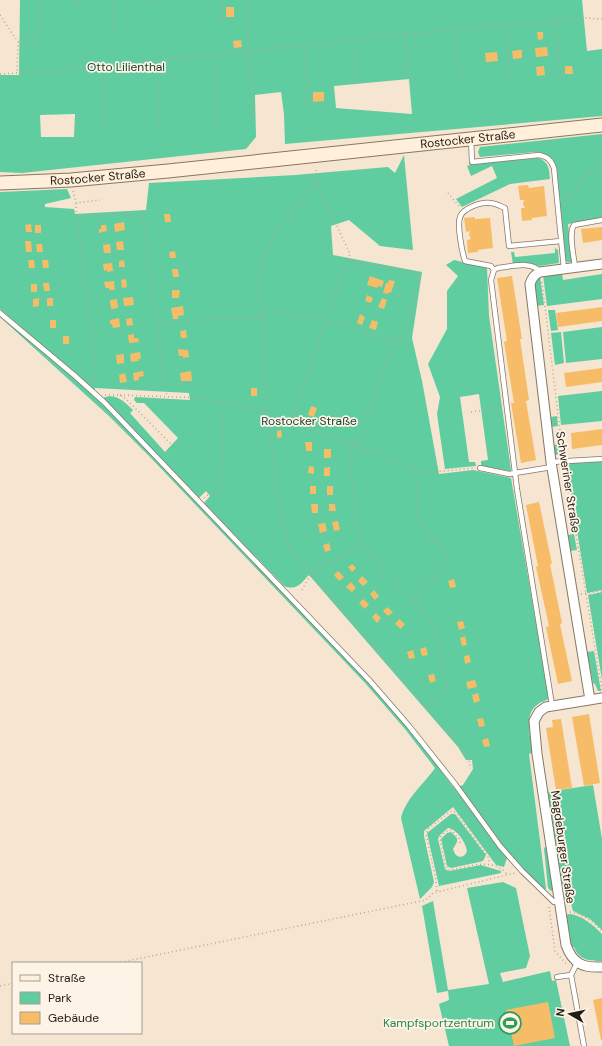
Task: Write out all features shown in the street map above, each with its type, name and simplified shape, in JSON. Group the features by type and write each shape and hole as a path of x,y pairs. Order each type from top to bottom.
{"street":[{"name":"Rostocker Straße","path":"0,183 71,180 602,124"},
{"path":"540,272 602,264"},
{"name":"Schweriner Straße","path":"540,272 534,275 530,284 552,465 590,700"},
{"path":"552,705 602,698"},
{"name":"Magdeburger Straße","path":"552,705 542,709 534,721 537,754 566,945 577,963"},
{"path":"577,963 592,967 602,967"}],"lane":[{"path":"471,139 472,162 539,155 546,156 551,161 554,168 564,269"},
{"path":"494,270 488,265 465,261 461,247 459,218 468,207 489,203 505,208 509,246 561,241"},
{"path":"575,267 571,237 572,228 574,225 602,220"},
{"path":"494,270 498,268 525,265 535,267 540,272"},
{"path":"494,270 491,280 506,408 552,705"},
{"path":"0,313 99,398 375,686 455,784 500,846 522,871 554,902 559,902"},
{"path":"480,468 516,474 552,465 564,460 602,459"},
{"path":"577,963 571,975 584,1046"},
{"path":"557,977 571,975"}],"path":[{"path":"18,42 38,42 38,0"},
{"path":"77,0 77,5"},
{"path":"113,0 113,30"},
{"path":"149,0 149,6"},
{"path":"222,0 223,21"},
{"path":"246,0 248,52 254,118"},
{"path":"0,14 18,42 17,72"},
{"path":"0,74 104,67 216,56 455,29 585,18 602,19"},
{"path":"556,20 562,83"},
{"path":"506,25 510,82"},
{"path":"455,29 460,78"},
{"path":"405,34 408,77"},
{"path":"354,40 358,82"},
{"path":"304,45 309,109"},
{"path":"215,123 216,56"},
{"path":"159,130 160,61"},
{"path":"104,67 104,134"},
{"path":"291,422 350,254 318,182 316,155"},
{"path":"558,210 582,179 596,169 601,163"},
{"path":"601,163 602,167"},
{"path":"71,180 76,203 76,216 96,368 95,380"},
{"path":"318,182 274,234 270,241 263,258 258,289 262,318 266,412 287,542 311,575 465,751 469,760 470,769"},
{"path":"448,193 464,211"},
{"path":"76,203 100,200"},
{"path":"76,216 142,213 167,396"},
{"path":"261,311 327,320 398,343 408,320 417,292 420,274 348,261"},
{"path":"540,272 546,307 564,460 602,692"},
{"path":"157,325 196,320 262,318"},
{"path":"395,342 352,445 352,477 357,524 362,545 413,601 436,629 448,689 446,693 426,705"},
{"path":"99,398 106,394 203,398 266,412 415,468 434,472 480,468"},
{"path":"120,395 125,398 171,444"},
{"path":"200,502 209,494 220,494 224,402"},
{"path":"471,412 506,408"},
{"path":"413,601 450,560 419,519 415,468"},
{"path":"302,590 312,572 362,545"},
{"path":"574,596 602,591"},
{"path":"437,891 426,834 428,829 450,812 452,811 457,814 487,855 489,860 488,864"},
{"path":"460,843 459,839 451,830 448,830 440,836 445,865 448,870 484,863 502,869 507,874"},
{"path":"122,962 426,900 433,892 522,871"},
{"path":"561,913 572,912 581,915 602,932"},
{"path":"0,986 12,983"}],"green space":[{"name":"Otto Lilienthal","path":"20,0 582,0 587,51 602,49 602,116 285,144 284,114 281,92 255,95 256,137 246,149 22,173 0,172 0,75 19,75","holes":["409,79 412,114 336,108 334,86","75,114 74,137 41,137 40,115"]},
{"path":"602,134 602,219 568,224 572,259 571,262 567,262 565,260 557,170 553,159 542,153 535,152 480,157 478,152 480,147"},
{"name":"Rostocker Straße","path":"404,155 413,250 380,246 349,220 331,226 333,255 422,272 412,338 422,381 439,474 473,470 511,478 549,699 540,703 533,709 529,721 533,753 529,754 546,888 545,890 510,855 458,787 463,785 473,769 472,760 466,760 458,747 309,575 296,587 292,588 284,586 204,503 210,496 206,491 199,498 103,398 107,396 116,397 127,404 133,410 130,413 165,452 178,438 144,403 137,403 134,400 135,397 190,400 189,393 95,388 95,391 0,309 0,192 67,189 71,198 45,204 45,207 74,209 75,214 146,210 149,183 295,175 388,167 395,173"},
{"path":"538,158 544,161 548,166 550,179 510,184 462,207 456,199 497,178 492,166 471,176 467,166 473,164"},
{"path":"555,248 558,250 559,263 539,266 526,263 513,264 511,252 514,252 515,257 555,253"},
{"path":"454,260 487,268 489,316 510,471 481,466 481,461 488,460 479,394 460,397 469,462 475,462 476,466 445,469 437,414 440,397 428,364 447,329 447,291 458,276 446,265"},
{"path":"562,273 563,280 602,274 602,299 547,306 543,275"},
{"path":"540,276 544,305 536,306 534,283"},
{"path":"548,310 555,310 558,330 551,331"},
{"path":"0,314 97,398 369,683 408,727 507,858 504,867 496,865 453,807 424,831 434,882 432,887 420,899 401,818 403,811 411,798 435,768 405,729 366,684 152,459 110,417 0,317"},
{"path":"602,327 602,359 566,363 563,332"},
{"path":"561,332 564,363 555,365 551,333"},
{"path":"602,391 602,421 561,425 558,396"},
{"path":"557,416 558,426 551,427 550,417"},
{"path":"560,444 562,454 554,455 553,445"},
{"path":"602,461 602,590 587,593 566,462"},
{"path":"574,534 577,550 570,551 567,535"},
{"path":"602,592 602,680 588,595"},
{"path":"594,651 601,691 598,691 593,683 587,652"},
{"path":"593,785 602,839 602,930 590,919 573,911 571,904 567,904 562,899 547,792"},
{"path":"451,814 455,814 486,855 483,861 451,868 447,866 441,839 447,833 451,832 457,838 457,842 453,849 455,854 462,857 467,851 465,844 460,837 455,831 448,828 440,835 438,839 445,869 449,871 481,865 501,871 501,873 439,886 427,833"},
{"path":"545,847 548,847 554,890 551,891 548,888"},
{"path":"503,882 516,888 530,956 526,968 500,973 503,982 550,971 552,981 556,980 570,1046 449,1046 439,1004 449,1000 448,991 437,993 422,906 433,901 448,990 489,984 467,888"},
{"path":"565,915 575,915 591,924 602,934 602,961 585,959 579,955 574,947 570,947"}],"building":[{"path":"226,7 234,7 234,17 226,17"},
{"path":"537,32 543,32 543,39 538,40"},
{"path":"241,40 242,47 234,48 233,41"},
{"path":"547,47 548,56 536,57 535,48"},
{"path":"522,50 522,58 513,59 512,51"},
{"path":"497,52 498,61 486,62 485,53"},
{"path":"544,66 545,75 537,76 536,67"},
{"path":"565,66 572,66 573,74 565,74"},
{"path":"313,92 324,92 324,101 313,102"},
{"path":"528,185 529,188 544,186 547,216 522,221 521,208 525,208 523,204 524,200 520,200 518,186"},
{"path":"164,214 170,214 171,222 165,222"},
{"path":"475,217 475,219 490,218 493,248 468,253 467,240 471,239 469,235 470,231 466,232 464,218"},
{"path":"124,222 125,230 115,232 114,224"},
{"path":"31,224 32,232 26,232 25,225"},
{"path":"35,225 41,225 41,233 35,233"},
{"path":"101,225 106,225 107,231 99,233"},
{"path":"602,227 602,240 583,243 581,229"},
{"path":"25,241 31,241 32,252 26,252"},
{"path":"123,241 124,250 117,250 116,242"},
{"path":"36,244 42,244 43,252 37,252"},
{"path":"110,244 111,253 104,253 103,245"},
{"path":"175,251 176,258 170,258 169,252"},
{"path":"28,260 34,260 35,268 29,268"},
{"path":"42,260 48,260 49,268 43,268"},
{"path":"124,260 125,267 119,267 119,261"},
{"path":"112,263 113,271 104,271 103,264"},
{"path":"172,269 178,269 179,277 173,277"},
{"path":"370,276 384,281 382,287 378,286 377,288 367,285"},
{"path":"512,276 522,339 520,339 529,400 526,401 536,460 521,463 511,403 514,403 504,342 507,341 497,278"},
{"path":"126,279 127,287 122,288 121,280"},
{"path":"389,280 395,281 391,293 383,293 386,283 388,283"},
{"path":"114,281 115,290 109,290 109,288 106,288 104,282"},
{"path":"43,283 49,283 50,291 44,291"},
{"path":"31,284 37,284 37,292 31,292"},
{"path":"172,290 180,290 179,298 172,298"},
{"path":"367,295 373,298 371,303 365,301"},
{"path":"133,297 134,305 124,306 123,298"},
{"path":"39,298 39,306 33,307 33,299"},
{"path":"47,298 53,298 53,306 47,306"},
{"path":"382,298 387,300 384,309 378,307"},
{"path":"117,299 118,308 111,309 110,300"},
{"path":"183,306 184,315 178,316 178,319 173,319 171,308"},
{"path":"602,307 602,321 558,327 556,313"},
{"path":"360,314 365,317 362,325 357,323"},
{"path":"119,318 120,327 113,328 112,324 110,324 110,320"},
{"path":"132,318 133,325 127,326 126,319"},
{"path":"50,320 56,320 56,328 50,328"},
{"path":"372,320 378,322 376,330 369,328"},
{"path":"186,330 187,338 181,338 180,331"},
{"path":"134,334 134,338 138,338 139,342 129,343 128,335"},
{"path":"63,336 69,336 69,344 63,344"},
{"path":"178,349 188,350 189,357 183,358 183,356 179,356"},
{"path":"140,352 141,359 138,359 139,361 131,362 130,354"},
{"path":"124,354 124,363 117,364 116,355"},
{"path":"602,368 602,382 566,387 564,373"},
{"path":"143,371 144,376 139,377 139,380 134,381 133,373"},
{"path":"191,371 192,381 181,381 180,373"},
{"path":"125,373 127,382 120,383 119,375"},
{"path":"251,388 257,388 257,396 251,396"},
{"path":"311,406 317,408 314,417 308,415"},
{"path":"602,429 602,445 572,449 571,433"},
{"path":"281,430 282,437 277,438 277,431"},
{"path":"305,442 312,442 312,451 306,451"},
{"path":"324,449 331,449 331,458 324,458"},
{"path":"309,466 314,467 314,474 308,473"},
{"path":"330,467 330,476 324,476 324,468"},
{"path":"310,486 316,486 316,494 310,494"},
{"path":"327,486 333,486 333,495 327,495"},
{"path":"539,502 552,564 550,564 562,623 560,624 572,681 558,684 546,627 549,626 536,567 538,566 526,505"},
{"path":"311,504 318,504 318,513 312,513"},
{"path":"329,504 335,504 336,511 329,511"},
{"path":"338,521 340,530 334,531 332,522"},
{"path":"325,523 327,531 320,533 318,524"},
{"path":"329,543 331,550 325,552 323,545"},
{"path":"352,564 356,568 352,572 348,567"},
{"path":"338,571 344,577 339,581 334,575"},
{"path":"362,576 368,582 363,586 358,581"},
{"path":"454,579 456,587 450,588 448,581"},
{"path":"351,582 356,588 352,592 346,587"},
{"path":"374,590 379,596 375,600 370,594"},
{"path":"363,599 369,604 365,609 359,603"},
{"path":"387,607 393,612 388,616 383,611"},
{"path":"376,613 381,618 377,623 372,617"},
{"path":"399,619 405,624 401,629 395,624"},
{"path":"463,621 465,628 459,630 457,622"},
{"path":"465,636 467,645 462,646 460,638"},
{"path":"426,647 428,655 422,656 420,649"},
{"path":"413,650 415,658 409,659 407,652"},
{"path":"469,655 471,662 465,664 464,656"},
{"path":"434,674 436,681 430,683 428,675"},
{"path":"475,680 477,687 468,689 466,682"},
{"path":"478,693 480,701 474,703 472,695"},
{"path":"589,714 600,783 584,786 572,717"},
{"path":"483,718 485,726 479,727 477,719"},
{"path":"561,719 572,788 556,790 546,728 553,727 552,720"},
{"path":"488,738 490,746 484,747 482,740"},
{"path":"602,998 602,1040 601,1040 593,1000"},
{"path":"548,1002 555,1038 514,1046 506,1010"}],"place":[{"name":"Kampfsportzentrum","path":"510,1023"}]}
